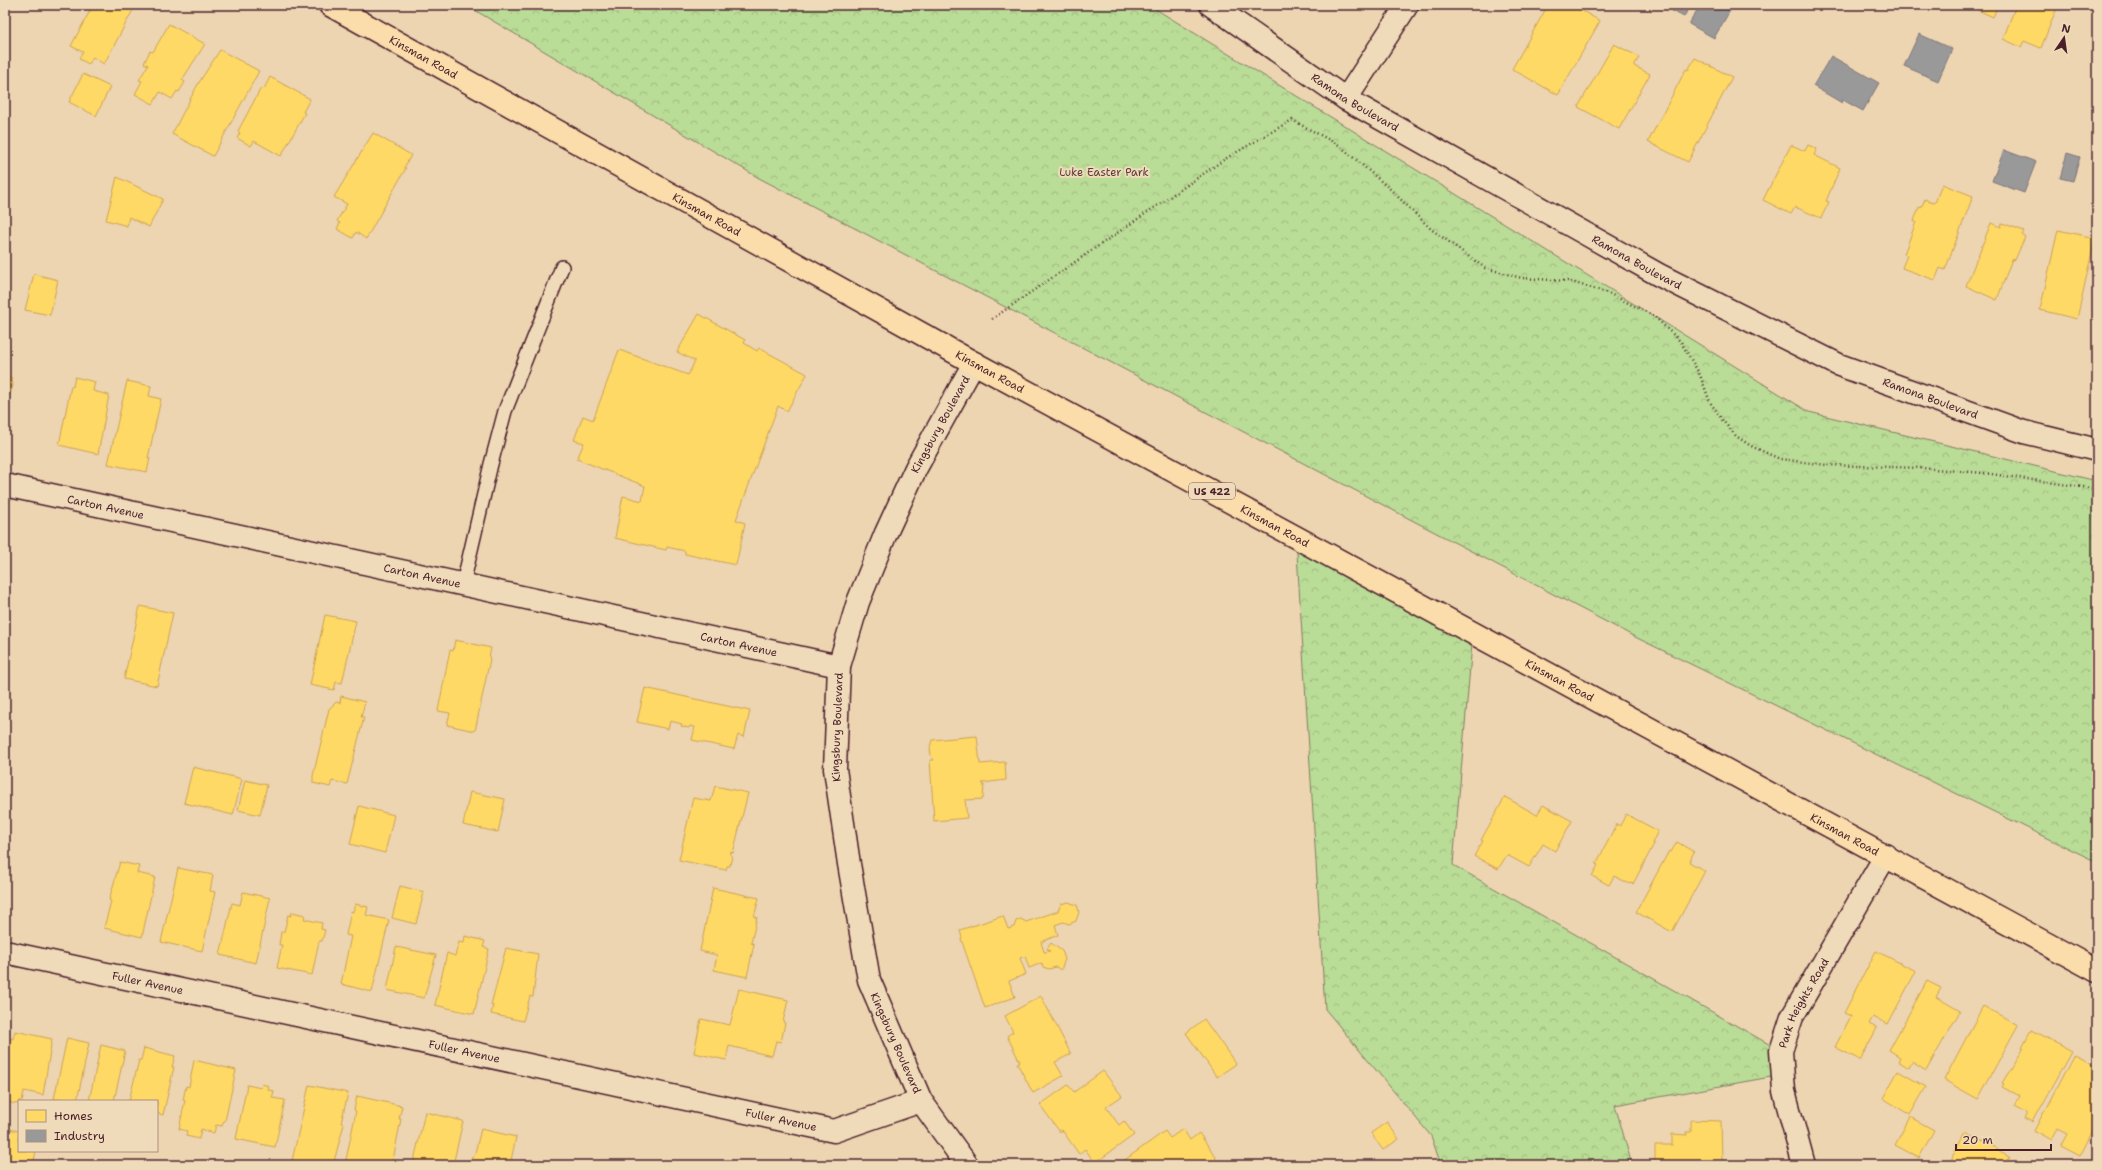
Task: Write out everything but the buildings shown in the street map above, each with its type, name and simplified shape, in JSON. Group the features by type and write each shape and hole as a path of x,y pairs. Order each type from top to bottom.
{"main road":[{"name":"Kinsman Road","path":"330,5 974,363 1886,855 2097,971"}],"street":[{"name":"Ramona Boulevard","path":"1211,5 1346,100 1659,275 1839,365 2024,432 2097,450"},
{"path":"1346,100 1407,5"},
{"name":"Kingsbury Boulevard","path":"967,1165 921,1100 869,980 848,864 835,769 839,666 858,602 886,533 916,468 974,363"},
{"name":"Carton Avenue","path":"5,485 839,666"},
{"name":"Park Heights Road","path":"1804,1165 1784,1091 1781,1051 1792,1018 1886,855"},
{"name":"Fuller Avenue","path":"5,952 834,1131 921,1100"}],"lane":[{"path":"463,584 505,411 562,267"}],"path":[{"path":"992,319 1226,159 1292,120 1339,146 1390,189 1431,229 1485,268 1522,278 1568,281 1608,293 1654,316 1681,342 1700,375 1710,402 1723,421 1736,436 1751,446 1780,459 1826,465 1922,468 1984,473 2097,489"}],"green space":[{"name":"Luke Easter Park","path":"466,5 1149,5 1809,412 2097,481 2097,862 1635,637 759,178"},
{"path":"1296,537 1473,632 1453,865 1781,1051 1782,1075 1615,1105 1632,1165 1441,1165 1431,1136 1325,1009"}]}
